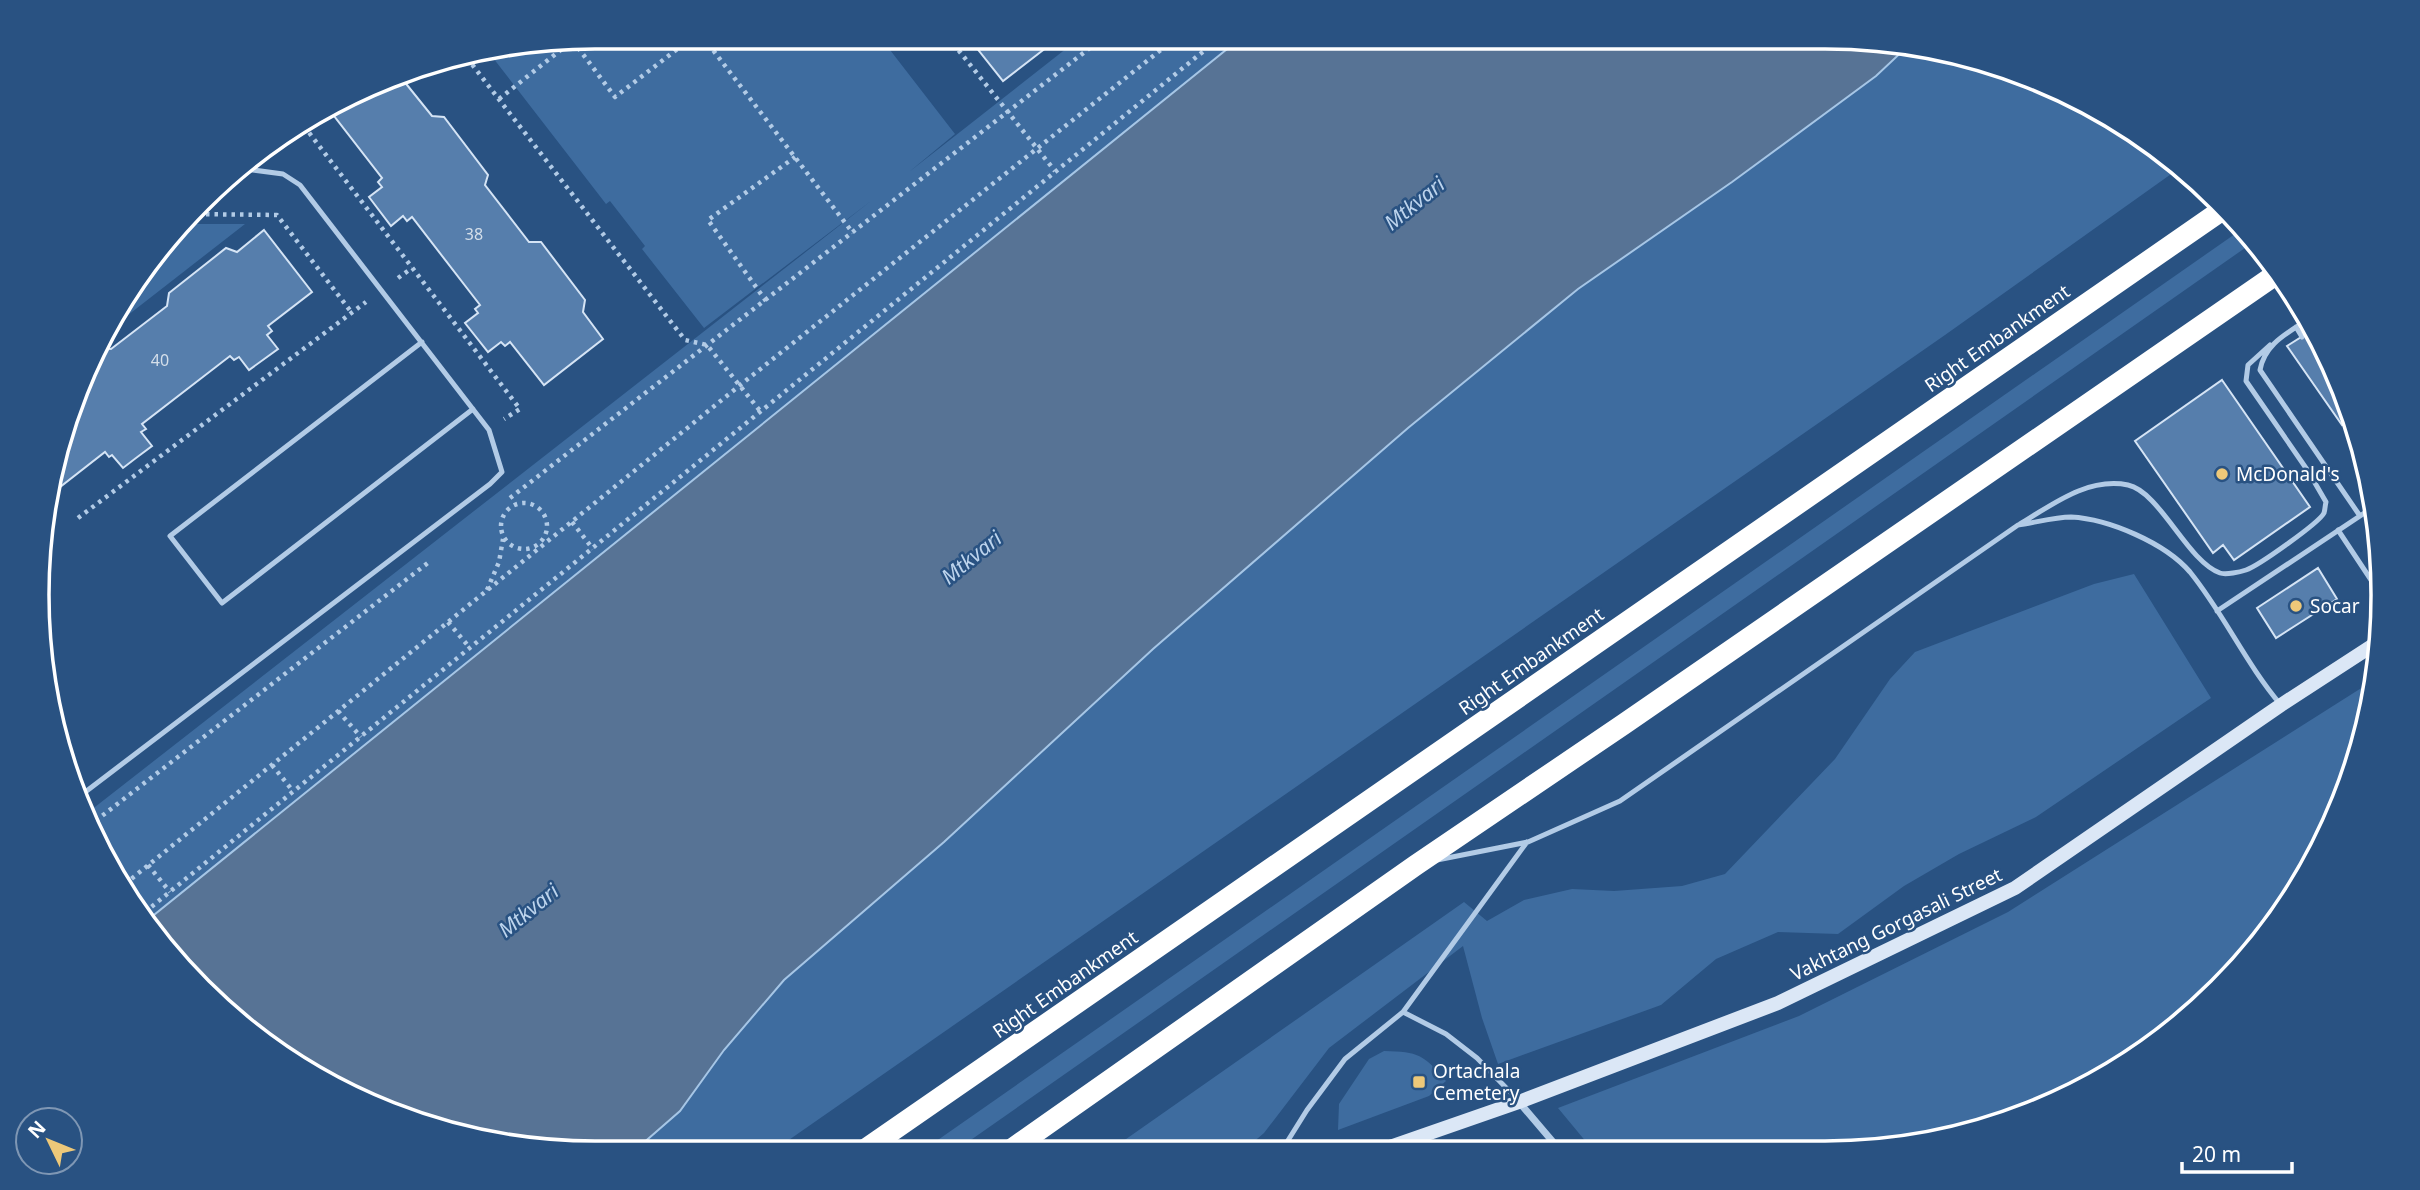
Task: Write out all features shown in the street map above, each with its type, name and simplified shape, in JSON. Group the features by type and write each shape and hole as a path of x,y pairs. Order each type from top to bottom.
{"highway":[{"name":"Right Embankment","path":"877,1141 2216,214"},
{"path":"1023,1141 1416,864 1624,724 2269,279"}],"street":[{"name":"Vakhtang Gorgasali Street","path":"1407,1141 1519,1102 1778,1003 2015,888 2368,648"},
{"path":"1519,1102 1552,1141"}],"lane":[{"path":"86,791 490,484 502,472 489,430 300,185 283,174 253,170"},
{"path":"1416,864 1528,842 1620,801 2018,525 2084,488 2110,484 2131,485 2147,496 2203,563 2222,574 2247,570 2324,514 2326,502 2308,471 2246,381 2248,365 2270,345 2299,325"},
{"path":"2296,327 2302,337"},
{"path":"422,342 170,536 222,603 473,409"},
{"path":"2270,345 2262,358 2260,370 2360,516"},
{"path":"2217,611 2364,513"},
{"path":"2018,525 2070,517 2115,525 2156,545 2189,571 2260,680 2281,705"},
{"path":"2338,530 2371,579"},
{"path":"1288,1141 1345,1059 1403,1012 1528,842"},
{"path":"1403,1012 1456,1042 1477,1058 1519,1102"}],"path":[{"path":"578,49 615,97 677,49"},
{"path":"712,49 853,233"},
{"path":"957,49 1055,171"},
{"path":"506,510 502,505 1089,49"},
{"path":"130,880 542,544 1162,49"},
{"path":"149,909 1206,49"},
{"path":"499,99 561,50"},
{"path":"471,63 685,340 707,345 761,412"},
{"path":"308,131 520,409 489,430"},
{"path":"766,301 708,220 795,157"},
{"path":"204,214 277,215 352,313"},
{"path":"78,518 412,268"},
{"path":"486,591 499,562 503,538 500,524 506,510 519,504 534,505 544,515 547,530 542,544 528,550 513,548 503,538"},
{"path":"572,522 593,549"},
{"path":"98,819 436,555"},
{"path":"448,622 470,648"},
{"path":"338,711 361,737"},
{"path":"272,765 294,791"},
{"path":"148,865 170,892"}],"shaded area":[{"path":"595,49 889,49 955,134 909,172 1066,49 1227,49 154,915 122,868 93,809 871,201 704,328 642,249 645,246 610,201 606,204 493,58 559,50"},
{"path":"1899,54 1932,59 2001,78 2066,105 2098,122 2172,174 1945,335 787,1141 646,1141 680,1111 724,1050 784,980 944,842 1153,649 1408,428 1578,289 1732,182 1876,76"},
{"path":"195,224 245,224 125,318 162,263"},
{"path":"2235,234 2246,247 969,1141 936,1141"},
{"path":"2134,574 2211,698 2036,817 1959,854 1904,886 1838,934 1778,932 1716,959 1661,1005 1498,1064 1482,1018 1463,946 1329,1048 1264,1133 1255,1141 1123,1141 1464,902 1487,921 1524,900 1572,889 1614,891 1682,886 1725,874 1835,759 1890,679 1915,652 2094,584"},
{"path":"2363,687 2342,771 2315,836 2298,868 2258,927 2236,955 2185,1006 2128,1049 2066,1085 2001,1112 1966,1122 1932,1131 1861,1140 1585,1141 1558,1108 1799,1016 2008,912"},
{"path":"1384,1051 1420,1056 1446,1081 1429,1096 1338,1130 1339,1104 1369,1059"}],"water":[{"name":"Mtkvari","path":"1227,49 1825,49 1899,54 1876,76 1732,182 1578,289 1408,428 1153,649 944,842 784,980 724,1050 680,1111 646,1141 559,1140 488,1131 419,1112 354,1085 292,1049 235,1006 184,955 154,915"}],"building":[{"path":"978,49 1044,49 1003,81"},
{"path":"406,83 432,116 444,117 488,175 485,185 529,242 541,242 585,300 583,312 603,339 544,385 510,342 505,346 501,342 488,352 465,323 478,313 475,309 480,305 412,217 407,221 403,216 391,226 369,197 382,187 378,182 382,178 334,116"},
{"path":"264,230 312,292 268,326 272,331 267,335 278,349 249,370 239,357 234,360 230,356 142,424 146,429 141,432 152,446 123,468 112,455 109,457 105,452 60,487 78,419 108,349 111,349 167,306 169,293 226,248 237,252"},
{"path":"2305,335 2329,386 2342,425 2287,346"},
{"name":"McDonald's","path":"2222,380 2310,507 2234,560 2223,545 2213,553 2135,441"},
{"path":"2318,568 2337,599 2276,638 2257,608"}],"place":[{"name":"McDonald's","path":"2222,474"},
{"name":"Socar","path":"2296,606"},
{"name":"Ortachala Cemetery","path":"1419,1082"}]}
